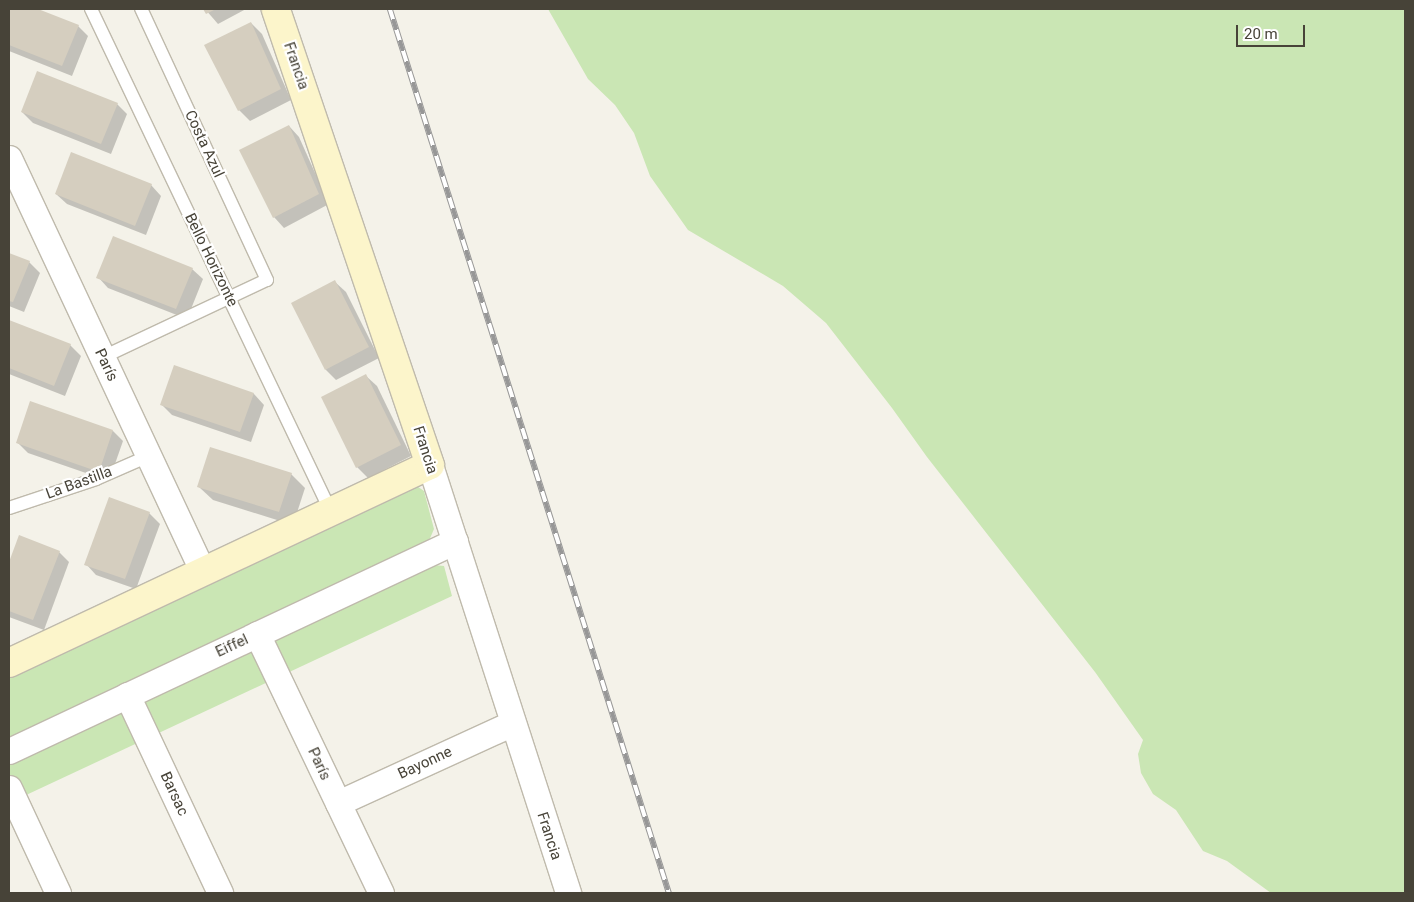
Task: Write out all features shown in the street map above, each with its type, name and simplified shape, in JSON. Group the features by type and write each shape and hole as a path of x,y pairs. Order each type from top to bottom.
{"street":[{"name":"Francia","path":"276,9 430,465 568,893"},
{"name":"París","path":"9,158 203,572"},
{"path":"9,663 430,465"},
{"name":"Eiffel","path":"9,751 455,541"},
{"name":"París","path":"257,634 381,893"},
{"name":"Barsac","path":"127,696 220,893"},
{"name":"Bayonne","path":"338,803 513,723"},
{"path":"9,788 58,893"}],"lane":[{"name":"Bello Horizonte","path":"91,9 331,512"},
{"name":"Costa Azul","path":"141,9 267,280 229,298"},
{"path":"102,357 229,298"},
{"name":"La Bastilla","path":"9,508 96,479 149,456"}],"green space":[{"path":"548,9 1405,9 1405,893 1271,893 1227,861 1203,851 1176,810 1153,794 1141,773 1138,754 1143,740 1095,672 927,457 892,408 826,323 783,286 688,230 650,176 634,133 615,105 588,79"},
{"path":"411,482 424,491 434,529 428,543 9,740 9,672"},
{"path":"434,565 444,566 452,596 9,803 9,761"}],"building":[{"path":"9,9 38,9 79,25 62,66 9,45"},
{"path":"203,9 216,9 206,14"},
{"path":"251,22 281,89 238,111 204,45"},
{"path":"37,71 118,103 101,144 21,112"},
{"path":"289,125 319,194 273,218 239,150"},
{"path":"71,152 152,184 135,226 55,194"},
{"path":"113,236 193,268 176,309 96,278"},
{"path":"9,253 30,261 13,302 9,301"},
{"path":"335,280 369,347 325,370 291,303"},
{"path":"9,320 71,344 54,386 9,368"},
{"path":"174,365 254,393 240,432 160,405"},
{"path":"366,374 401,445 356,468 321,397"},
{"path":"30,401 113,430 99,472 16,443"},
{"path":"210,447 292,473 279,512 197,487"},
{"path":"109,497 150,512 125,579 84,565"},
{"path":"19,535 60,551 33,620 9,611 9,562"}],"railway":[{"path":"390,9 669,893"}]}
